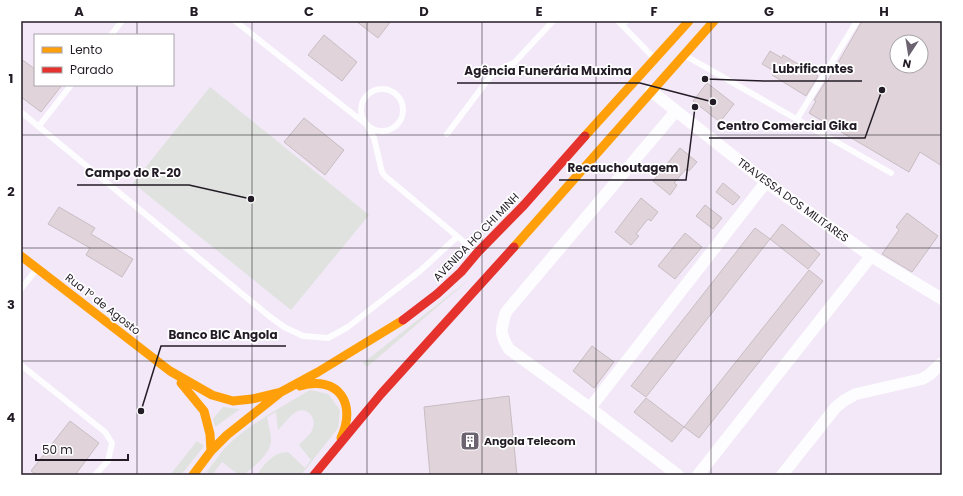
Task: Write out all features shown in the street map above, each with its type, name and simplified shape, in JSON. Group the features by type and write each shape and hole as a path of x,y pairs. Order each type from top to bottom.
{"main road":[{"name":"AVENIDA HO CHI MINH","path":"192,475 227,434 281,392 318,372 400,322 455,278 524,205 689,21"},
{"path":"314,475 381,394 490,274 651,90 714,21"},
{"name":"Rua 1º de Agosto","path":"21,256 170,372"},
{"path":"170,372 212,395 233,401 252,399 311,383 328,385 344,398 348,409 348,417 344,433 336,448"},
{"path":"170,372 204,411 210,434 211,451"}],"street":[{"name":"TRAVESSA DOS MILITARES","path":"651,90 766,182 870,256 942,299"},
{"path":"676,111 506,312 502,326 502,338 509,349 678,475"},
{"path":"590,408 766,182"},
{"path":"698,475 870,256"},
{"path":"782,475 836,407 844,400 856,394 922,379 942,364"}],"lane":[{"path":"112,34 122,21"},
{"path":"234,21 368,125 374,129 381,131 388,130 399,121 403,107 401,100 396,95 390,90 384,89 371,91 362,101 360,108 363,120 368,125 374,138 382,172 477,254"},
{"path":"447,134 490,77 500,69 514,63 553,21"},
{"path":"797,120 856,21"},
{"path":"622,22 655,60"},
{"path":"684,55 892,173"},
{"path":"39,126 70,86"},
{"path":"21,112 284,327 303,336 328,338 348,327 420,271 457,237"},
{"path":"21,289 37,269"},
{"path":"21,365 105,432 112,443 108,461 95,475"}],"shaded area":[{"path":"210,87 369,215 291,310 133,183"},
{"path":"471,278 367,367 363,363"},
{"path":"310,390 328,394 340,410 338,428 301,475 257,475 270,459 278,454 288,452 305,468 311,460 299,445 311,433 314,424 310,414 303,410 293,414 278,430 276,412 267,417 271,437 270,445 265,455 244,475 239,475 222,462 212,475 207,472 204,475 223,450 232,441 264,417"},
{"path":"223,407 240,409 215,427 213,419"},
{"path":"197,441 204,446 181,475 170,475"}],"building":[{"path":"356,21 391,21 378,38"},
{"path":"862,21 942,21 942,166 920,152 909,172 809,113 816,101 814,100 826,81 827,82"},
{"path":"324,35 357,62 342,81 308,55"},
{"path":"770,51 782,58 783,55 818,76 806,96 772,75 774,71 762,64"},
{"path":"21,59 34,68 34,86 61,86 41,112 21,97"},
{"path":"707,83 734,104 720,122 693,101"},
{"path":"304,118 344,150 325,175 284,142"},
{"path":"680,148 697,162 689,171 686,169 674,183 677,185 670,195 653,181"},
{"path":"723,183 740,197 733,205 716,192"},
{"path":"641,198 658,212 651,221 648,219 636,234 639,236 631,245 615,232"},
{"path":"705,205 722,218 713,229 696,216"},
{"path":"59,207 95,228 91,234 133,259 122,277 86,255 90,248 48,224"},
{"path":"907,213 938,236 912,272 882,254 899,230 896,227"},
{"path":"782,224 820,254 808,269 770,239"},
{"path":"755,228 770,239 646,397 631,386"},
{"path":"685,233 702,247 675,279 658,266"},
{"path":"809,270 823,281 699,438 684,427"},
{"path":"592,346 614,362 594,388 573,371"},
{"name":"Angola Telecom","path":"509,396 517,475 430,475 424,407"},
{"path":"646,398 684,427 672,442 634,412"},
{"path":"70,421 99,443 75,475 37,475 31,471"}],"traffic: slow":[{"path":"585,136 689,21"},
{"path":"514,247 714,21"},
{"path":"21,256 170,371 212,395 233,401 252,399 281,392"},
{"path":"193,475 211,451 227,435 281,392 318,372 403,320"},
{"path":"181,383 204,411 210,434 211,451"},
{"path":"300,386 314,384 325,385 334,389 341,395 347,414 341,438"}],"traffic: jam":[{"path":"403,320 437,294 461,272 477,253 524,205 585,136"},
{"path":"314,475 381,394 514,247"}],"place":[{"name":"Lubrificantes","path":"705,79"},
{"name":"Centro Comercial Gika","path":"882,90"},
{"name":"Agência Funerária Muxima","path":"713,102"},
{"name":"Recauchoutagem","path":"695,107"},
{"name":"Campo do R-20","path":"251,199"},
{"name":"Banco BIC Angola","path":"141,411"},
{"name":"Angola Telecom","path":"470,441"}]}
